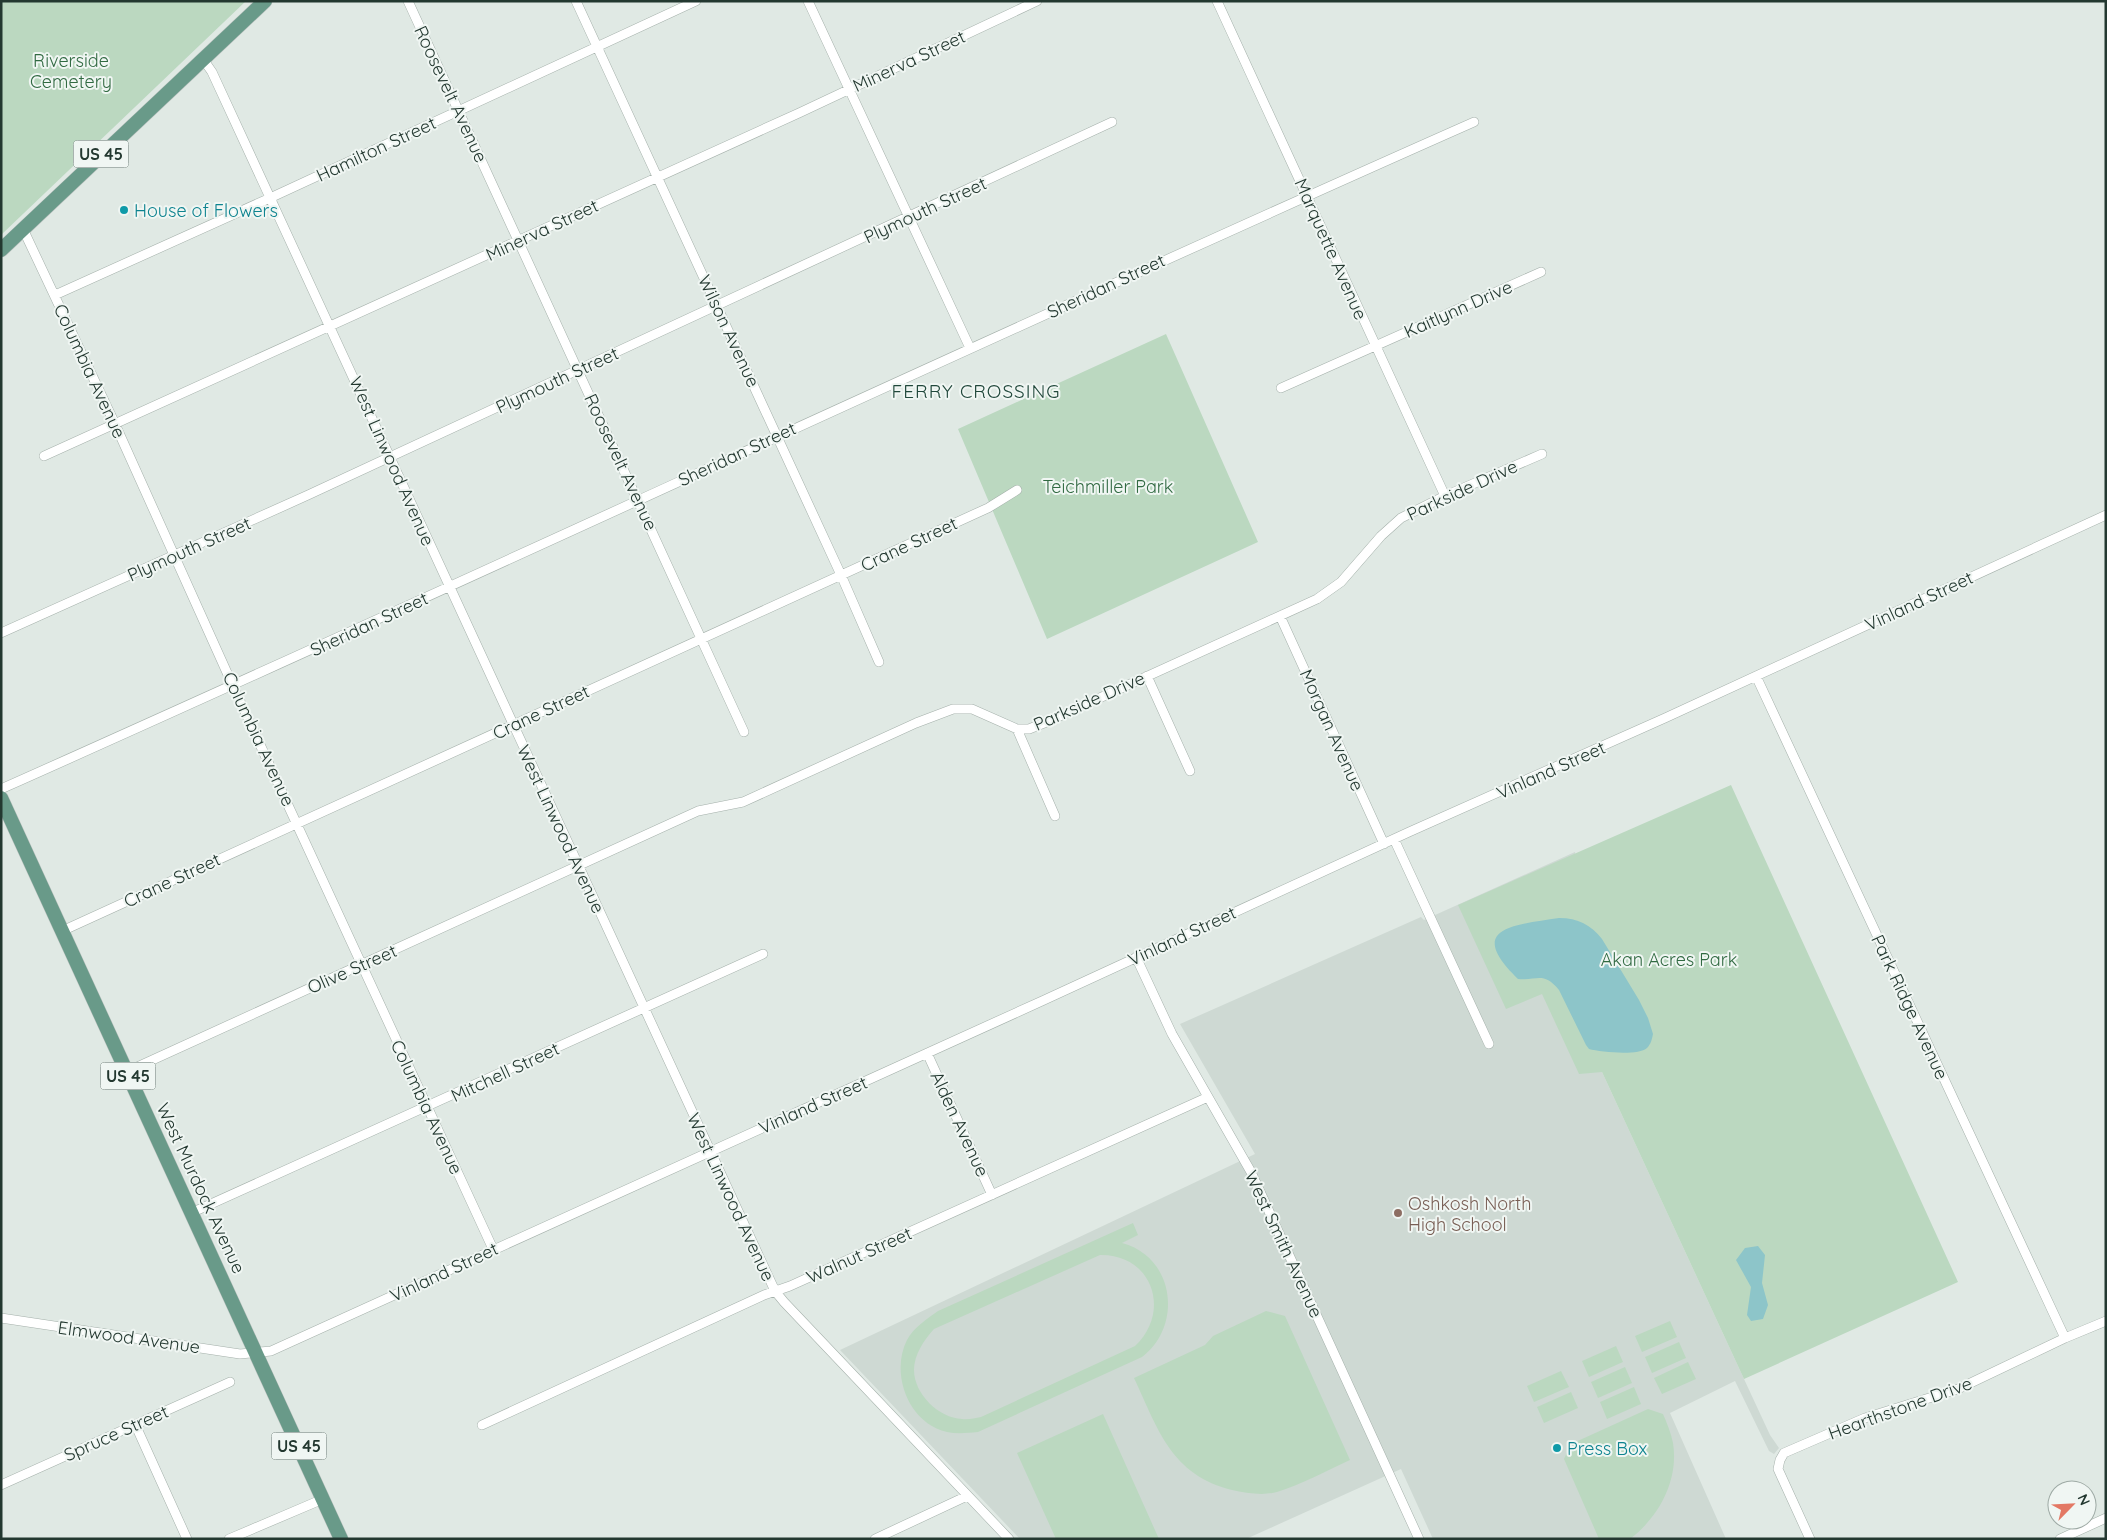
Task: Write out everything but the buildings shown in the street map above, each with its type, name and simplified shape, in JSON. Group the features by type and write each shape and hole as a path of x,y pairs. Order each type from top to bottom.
{"main road":[{"name":"US 45","path":"1,250 265,1"},
{"name":"West Murdock Avenue","path":"1,798 341,1539"}],"street":[{"name":"Roosevelt Avenue","path":"408,1 744,732"},
{"name":"Wilson Avenue","path":"576,1 841,575 879,662"},
{"name":"Hamilton Street","path":"55,295 696,1"},
{"path":"808,1 970,348"},
{"name":"Minerva Street","path":"44,456 519,241 1038,1"},
{"name":"Marquette Avenue","path":"1217,1 1374,346 1445,496"},
{"name":"West Linwood Avenue","path":"203,59 212,72 331,326 449,587 775,1291 1009,1539"},
{"name":"Plymouth Street","path":"1,633 175,556 1112,122"},
{"name":"Sheridan Street","path":"1,789 233,686 970,348 1474,122"},
{"name":"Columbia Avenue","path":"23,230 115,424 233,686 298,822 493,1249"},
{"name":"Kaitlynn Drive","path":"1281,388 1541,272"},
{"name":"Parkside Drive","path":"578,866 698,811 743,802 953,708 972,709 1017,728 1029,729 1038,726 1317,599 1335,588 1391,526 1411,512 1542,454"},
{"name":"Crane Street","path":"62,930 988,508 1017,490"},
{"name":"Vinland Street","path":"256,1352 271,1351 2106,515"},
{"name":"Morgan Avenue","path":"1280,616 1384,844"},
{"path":"1147,676 1190,772"},
{"name":"Park Ridge Avenue","path":"1756,676 2065,1338"},
{"path":"1017,728 1055,816"},
{"path":"1394,840 1489,1044"},
{"name":"Olive Street","path":"126,1072 578,866"},
{"name":"Mitchell Street","path":"192,1213 763,954"},
{"name":"West Smith Avenue","path":"1136,957 1172,1034 1251,1172 1419,1539"},
{"name":"Alden Avenue","path":"927,1053 992,1195"},
{"name":"Walnut Street","path":"482,1425 1208,1097"},
{"name":"Elmwood Avenue","path":"1,1318 240,1354 256,1352"},
{"name":"Hearthstone Drive","path":"1810,1539 1780,1475 1778,1468 1784,1453 1865,1418 1958,1390 2065,1338 2106,1321"},
{"name":"Spruce Street","path":"1,1485 230,1382"},
{"path":"135,1424 187,1539"},
{"path":"876,1539 967,1496"},
{"path":"229,1539 323,1498"},
{"path":"2060,1539 2106,1518"}],"shaded area":[{"name":"Oshkosh North High School","path":"1575,852 1602,1072 1770,1435 1779,1448 1774,1454 1769,1451 1735,1381 1670,1413 1726,1539 1433,1539 1401,1469 1246,1539 1020,1539 840,1350 1255,1154 1180,1024 1421,917 1424,920"}],"green space":[{"name":"Riverside Cemetery","path":"1,1 246,1 1,235"},
{"name":"Teichmiller Park","path":"1166,334 1258,542 1047,639 958,429"},
{"name":"Akan Acres Park","path":"1731,785 1958,1282 1744,1379 1602,1072 1579,1074 1542,994 1506,1009 1458,905"},
{"path":"1133,1223 1138,1235 1122,1243 1140,1251 1153,1262 1162,1277 1167,1294 1168,1311 1164,1328 1155,1344 1142,1357 978,1432 958,1433 947,1432 933,1427 922,1418 913,1408 906,1395 902,1381 902,1353 907,1340 917,1327 938,1311","holes":["1100,1255 1118,1257 1133,1264 1144,1274 1151,1287 1154,1302 1152,1317 1146,1332 1135,1346 981,1417 953,1418 937,1409 923,1396 915,1379 914,1364 920,1348 934,1329"]},
{"path":"1266,1311 1285,1316 1350,1460 1286,1489 1260,1494 1232,1490 1211,1483 1194,1473 1169,1448 1159,1432 1134,1378 1205,1345 1213,1336"},
{"path":"1670,1321 1677,1337 1642,1352 1635,1336"},
{"path":"1679,1342 1686,1358 1652,1373 1645,1357"},
{"path":"1616,1346 1623,1362 1589,1377 1582,1361"},
{"path":"1688,1362 1696,1379 1662,1394 1654,1378"},
{"path":"1625,1367 1632,1383 1598,1398 1591,1382"},
{"path":"1561,1371 1569,1387 1534,1402 1527,1386"},
{"path":"1634,1387 1641,1404 1607,1419 1600,1402"},
{"path":"1571,1392 1578,1408 1544,1423 1537,1407"},
{"path":"1648,1409 1663,1414 1671,1436 1674,1457 1670,1484 1665,1497 1650,1520 1630,1539 1599,1539 1564,1459 1571,1444"},
{"path":"1103,1414 1159,1539 1056,1539 1017,1453"}],"water":[{"path":"1559,918 1572,919 1584,923 1602,939 1648,1018 1653,1034 1647,1048 1628,1053 1589,1049 1559,990 1553,984 1540,978 1518,979 1502,962 1495,949 1496,939 1502,932 1526,923"},
{"path":"1758,1246 1765,1255 1762,1283 1768,1305 1763,1319 1751,1321 1747,1315 1751,1287 1736,1260 1745,1248"}],"place":[{"name":"House of Flowers","path":"124,210"},
{"name":"Oshkosh North High School","path":"1398,1213"},
{"name":"Press Box","path":"1557,1448"}],"district":[{"name":"FERRY CROSSING","path":"976,391"}]}
